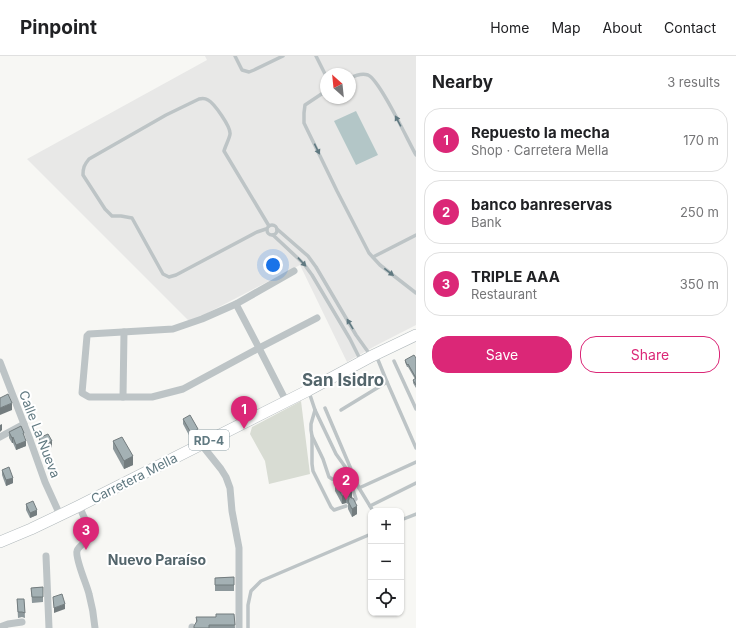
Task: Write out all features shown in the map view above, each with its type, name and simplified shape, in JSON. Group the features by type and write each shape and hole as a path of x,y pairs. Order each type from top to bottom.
{"main road":[{"name":"Carretera Mella","path":"0,542 79,506 416,335"}],"street":[{"path":"294,271 236,304 202,319 172,329 89,334 86,336 82,393 89,397 152,397 183,389 317,318"},
{"path":"236,304 286,401"},
{"path":"123,397 124,332"},
{"name":"Calle La Nueva","path":"0,362 45,482 60,515"},
{"path":"0,437 24,424"},
{"path":"201,444 221,469 230,488 232,511 239,548 239,628"},
{"path":"79,506 89,528 90,538 77,551 77,557 89,594 95,628"},
{"path":"46,556 49,628"},
{"path":"0,627 22,622"}],"lane":[{"path":"235,56 242,70 249,72 283,56"},
{"path":"316,56 322,68"},
{"path":"356,75 368,75 373,79 384,94 416,156"},
{"path":"320,95 305,105 304,123 369,253 380,265 416,293"},
{"path":"361,362 350,339 304,264 273,235 271,236 268,234 268,228 224,151 231,135 230,128 210,101 205,98 199,99 166,115 89,159 84,164 83,175 105,209 112,216 132,218 164,274 169,276 176,275 257,232 268,228 273,225 275,226 308,256 356,335 374,356 416,448"},
{"path":"273,235 276,234 277,229"},
{"path":"373,257 416,235"},
{"path":"394,361 416,409"},
{"path":"341,410 387,382"},
{"path":"309,390 315,410 336,454 343,462 349,474 356,499 352,503"},
{"path":"325,408 359,488 370,506 416,483"},
{"path":"315,410 311,430 313,471 331,507 334,510 346,506"},
{"path":"312,436 323,459 329,477 337,480 349,474"},
{"path":"359,488 416,462"},
{"path":"404,519 416,514"},
{"path":"248,628 248,605 251,591 261,581 368,535"}],"shaded area":[{"path":"205,56 416,56 416,325 347,362 300,265 190,322 27,159 207,60"},
{"path":"356,111 378,155 356,165 334,121"},
{"path":"301,401 310,474 269,484 265,461 250,434 252,427"}],"building":[{"path":"414,355 416,358 416,378 405,360"},
{"path":"416,378 416,385 413,380"},
{"path":"8,394 12,403 0,408 0,398"},
{"path":"190,415 198,429 191,433 183,419"},
{"path":"21,426 26,441 16,445 9,432"},
{"path":"48,434 52,441 42,446 39,438"},
{"path":"122,437 133,456 124,461 113,441"},
{"path":"9,467 13,478 6,480 2,470"},
{"path":"347,477 352,490 349,496 353,498 357,506 352,509 348,501 349,497 346,495 342,496 335,482"},
{"path":"33,501 37,510 30,513 26,504"},
{"path":"234,577 234,585 215,585 215,578"},
{"path":"43,587 43,597 32,597 31,588"},
{"path":"62,594 65,604 54,608 53,597"},
{"path":"17,599 24,599 25,613 18,612"},
{"path":"216,614 234,614 235,625 209,625 209,628 194,628 197,621 196,617 216,617"}],"place":[{"name":"Repuesto la mecha","path":"244,429"},
{"name":"banco banreservas","path":"346,500"},
{"name":"TRIPLE AAA","path":"86,550"}],"district":[{"name":"San Isidro","path":"343,380"},
{"name":"Nuevo Paraíso","path":"157,559"}]}
